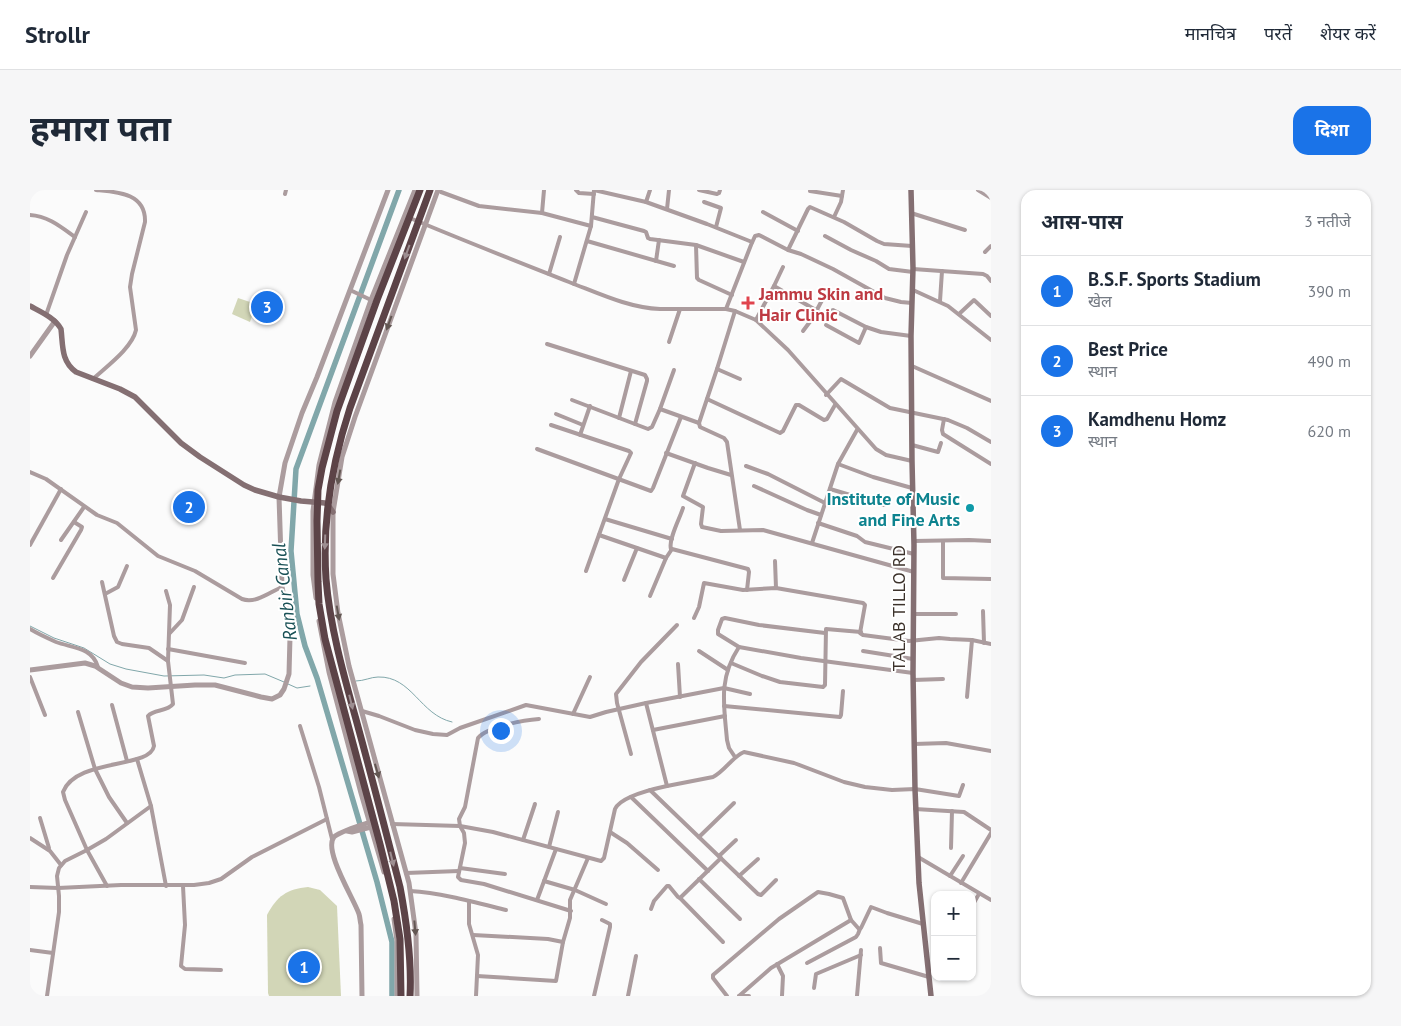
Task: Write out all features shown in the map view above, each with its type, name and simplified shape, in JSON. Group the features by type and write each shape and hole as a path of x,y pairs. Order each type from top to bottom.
{"highway":[{"path":"401,996 400,939 394,901 324,632 318,582 317,521 318,490 337,411 377,300 420,190"},
{"path":"410,996 410,956 400,887 351,705 333,627 326,579 325,552 330,487 339,442 430,190"}],"main road":[{"name":"TALAB TILLO RD","path":"911,190 913,246 911,336 914,541 913,714 917,857 931,996"},
{"path":"30,306 55,321 61,329 64,354 68,364 76,372 120,389 134,397 174,437 200,457 255,490 301,502 325,503 332,512"}],"street":[{"path":"93,379 126,348 135,335 136,330 130,287 145,222 144,209 126,194 96,190"},
{"path":"30,670 90,664 98,667 121,683 132,687 171,684 215,685 266,698 276,697 284,689 289,674 289,623 282,587 282,498 285,463 294,433 352,291 388,190"},
{"path":"397,996 396,941 390,897 368,825 320,631 313,575 313,502 318,465 335,402 369,299 415,190"},
{"path":"542,213 544,190"},
{"path":"576,190 579,193 594,191 646,202 752,242"},
{"path":"646,202 650,190"},
{"path":"667,209 669,190"},
{"path":"699,190 717,194 720,190"},
{"path":"834,217 841,202 843,190"},
{"path":"978,190 990,196"},
{"path":"417,996 416,934 410,891 349,666 338,613 333,574 332,512 342,457 354,417 440,191 479,206 542,213 591,226"},
{"path":"574,284 591,226 594,191"},
{"path":"810,191 842,196"},
{"path":"704,202 721,208 716,227"},
{"path":"788,250 810,207 834,217 884,244 913,246"},
{"path":"46,315 67,254 86,212"},
{"path":"763,212 798,231"},
{"path":"911,213 965,230"},
{"path":"30,214 48,219 75,237"},
{"path":"405,216 574,284 637,306 650,309 726,309 756,320 788,350 876,450 892,457 912,461"},
{"path":"592,217 644,231 649,238 696,246 744,262"},
{"path":"726,309 752,242 755,236 759,235 788,250 833,269 885,298 912,303"},
{"path":"825,236 887,268 983,274 989,275 991,281"},
{"path":"549,274 560,237"},
{"path":"656,261 659,240"},
{"path":"587,241 674,266"},
{"path":"696,246 697,278 732,295"},
{"path":"985,252 991,246"},
{"path":"756,320 783,266"},
{"path":"940,302 942,271"},
{"path":"774,286 824,314 832,310 866,327 888,334 911,336"},
{"path":"804,331 828,289"},
{"path":"912,290 940,302 960,314 991,340"},
{"path":"352,291 369,299"},
{"path":"960,314 974,300 991,316"},
{"path":"669,342 680,309"},
{"path":"699,423 735,311"},
{"path":"30,356 55,321"},
{"path":"826,325 858,343 866,327"},
{"path":"547,344 645,375 648,379 635,424"},
{"path":"912,366 991,401"},
{"path":"717,369 740,379"},
{"path":"572,400 650,429 660,409 674,370"},
{"path":"619,418 631,371"},
{"path":"826,395 841,379 890,408 944,419 968,428 991,442"},
{"path":"707,399 780,433 783,431 796,405 824,420 827,419 835,405"},
{"path":"580,435 590,406"},
{"path":"660,409 699,423 700,427 724,438 728,442 740,530"},
{"path":"556,414 583,424"},
{"path":"537,449 652,490 681,417"},
{"path":"944,419 943,434 991,464"},
{"path":"551,425 631,452 586,571"},
{"path":"812,543 838,464 857,430"},
{"path":"912,446 938,452 941,443"},
{"path":"666,453 731,474"},
{"path":"695,463 683,496 703,507 701,526 717,531 763,530 914,572"},
{"path":"838,464 873,477 912,488"},
{"path":"746,466 768,474 825,503"},
{"path":"30,472 46,479 97,516 121,526 158,556 195,571 242,599 247,601 254,600 282,587"},
{"path":"754,486 821,515"},
{"path":"31,542 60,489"},
{"path":"830,489 884,506"},
{"path":"61,540 84,506"},
{"path":"650,596 671,549 672,539 683,508"},
{"path":"605,519 672,539"},
{"path":"53,578 81,530 82,527 74,522"},
{"path":"818,523 857,536 865,542 914,554"},
{"path":"599,535 666,558"},
{"path":"914,541 991,541"},
{"path":"943,541 943,578 991,579"},
{"path":"624,580 637,548"},
{"path":"671,549 748,569 747,590"},
{"path":"775,561 776,588"},
{"path":"105,594 118,587 127,566"},
{"path":"102,582 116,642 148,648 168,661"},
{"path":"694,618 704,583 747,590 776,588 863,603 865,605 860,632"},
{"path":"169,634 182,620 194,587"},
{"path":"107,886 87,850 63,792 78,775 138,759 154,749 148,716 171,707 173,700 168,661 170,605 166,591"},
{"path":"983,611 984,642"},
{"path":"913,614 956,614"},
{"path":"825,633 766,626 725,618 722,619 718,630 718,634 740,648 913,676 943,679"},
{"path":"631,754 616,697 618,691 641,662 677,625"},
{"path":"731,663 771,680 822,688 825,685 825,633 828,628 860,632 863,635 913,641 939,638 972,640 991,644"},
{"path":"31,631 56,642 88,652 94,658 98,667"},
{"path":"967,697 972,640"},
{"path":"735,757 727,740 724,688 728,670 740,648"},
{"path":"168,649 246,663"},
{"path":"699,651 728,670"},
{"path":"863,651 913,659"},
{"path":"678,664 680,697"},
{"path":"30,677 45,715"},
{"path":"572,714 590,677"},
{"path":"362,712 379,716 415,730 433,734 447,734 526,705 590,717 646,703 724,688 750,694"},
{"path":"724,706 840,717 843,691"},
{"path":"646,703 666,784"},
{"path":"112,705 127,761"},
{"path":"78,712 95,769 109,797 127,823"},
{"path":"653,730 725,716"},
{"path":"539,719 520,720 479,736 466,807 459,819 465,842 458,877 459,880 484,884 571,911"},
{"path":"300,726 319,788 337,866 359,914 361,925 362,996"},
{"path":"914,744 946,743 991,751"},
{"path":"392,824 460,826 493,832 600,861 603,860 616,807 621,802 666,784 713,777 720,774 735,757 744,752 782,760 838,780 865,787 885,789 915,788 959,796 963,785"},
{"path":"138,759 151,806 166,886"},
{"path":"650,790 759,895 776,880"},
{"path":"631,797 708,871"},
{"path":"699,837 734,803"},
{"path":"523,840 536,804"},
{"path":"47,996 59,912 57,876 61,865 87,850 151,806"},
{"path":"916,809 966,813 991,831 960,883"},
{"path":"951,848 952,811"},
{"path":"549,847 558,812"},
{"path":"40,818 50,851"},
{"path":"30,887 202,885 220,879 252,857 327,819"},
{"path":"332,839 335,835 368,825"},
{"path":"610,832 658,870"},
{"path":"30,838 50,851 61,865"},
{"path":"680,898 736,840"},
{"path":"537,900 556,849"},
{"path":"950,876 963,856"},
{"path":"917,857 991,900"},
{"path":"477,976 556,980 571,911 570,902 588,858"},
{"path":"739,876 758,859"},
{"path":"406,873 459,870 505,874"},
{"path":"699,879 740,919"},
{"path":"544,881 574,890 606,904"},
{"path":"183,886 185,925 181,966 185,969 221,970"},
{"path":"651,909 654,901 668,886 723,942"},
{"path":"410,891 425,892 506,910"},
{"path":"727,996 713,978 713,975 779,919 816,893 820,892 842,898 851,920 860,929"},
{"path":"976,900 980,894"},
{"path":"469,901 469,924 478,955 476,996"},
{"path":"807,963 856,937 872,907 923,924"},
{"path":"594,996 610,928 610,924 602,920"},
{"path":"749,996 739,996 777,964 851,920"},
{"path":"472,935 548,939 563,942"},
{"path":"880,948 881,963 929,977"},
{"path":"30,950 53,953"},
{"path":"858,996 861,950"},
{"path":"814,988 816,974 861,955"},
{"path":"628,996 636,956"},
{"path":"777,964 783,976 782,996"}],"green space":[{"path":"238,298 256,304 250,322 232,314"},
{"path":"308,887 320,890 337,906 341,996 269,996 267,915 283,895"}],"waterway":[{"name":"Ranbir Canal","path":"392,996 392,942 377,882 317,678 305,646 297,614 291,551 296,469 399,190"},
{"path":"30,626 54,638 84,648 110,664 126,669 164,676 204,675 224,678 235,675 265,674 284,682"},
{"path":"356,681 375,677 390,678 408,689 432,712 452,722"},
{"path":"288,684 297,688 310,686"}],"place":[{"name":"Jammu Skin and Hair Clinic","path":"748,303"},
{"name":"Kamdhenu Homz","path":"267,307"},
{"name":"Best Price","path":"189,507"},
{"name":"Institute of Music and Fine Arts","path":"970,508"},
{"name":"B.S.F. Sports Stadium","path":"304,967"}]}
